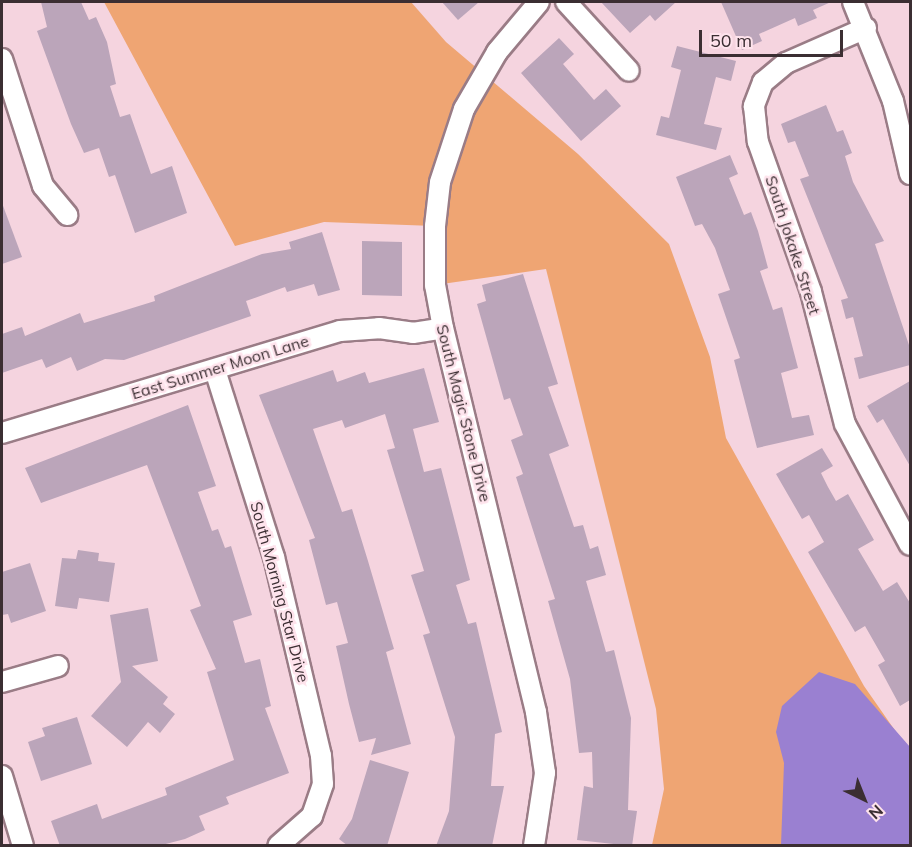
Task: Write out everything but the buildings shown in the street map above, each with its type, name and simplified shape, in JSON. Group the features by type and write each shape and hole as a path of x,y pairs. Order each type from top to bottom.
{"street":[{"name":"South Magic Stone Drive","path":"534,846 544,772 536,712 442,328 435,285 440,182 483,72 539,2"},
{"path":"566,2 629,71"},
{"path":"853,2 866,28 893,101 910,174"},
{"name":"South Jokake Street","path":"866,28 786,63 763,82 754,106 758,142 811,292 845,424 910,544"},
{"path":"2,58 8,104 43,186 67,215"},
{"name":"East Summer Moon Lane","path":"2,433 340,331 379,328 413,333 442,328"},
{"name":"South Morning Star Drive","path":"215,370 274,557 321,756 323,784 312,816 278,846"},
{"path":"2,682 58,666"},
{"path":"2,776 23,846"}],"shaded area":[{"path":"104,2 411,2 446,42 578,154 669,244 710,357 726,438 864,686 910,752 910,845 652,845 664,789 656,709 546,269 435,285 434,226 324,222 235,246"},
{"path":"819,672 855,684 910,747 910,845 781,845 784,763 776,732 782,706"}]}
